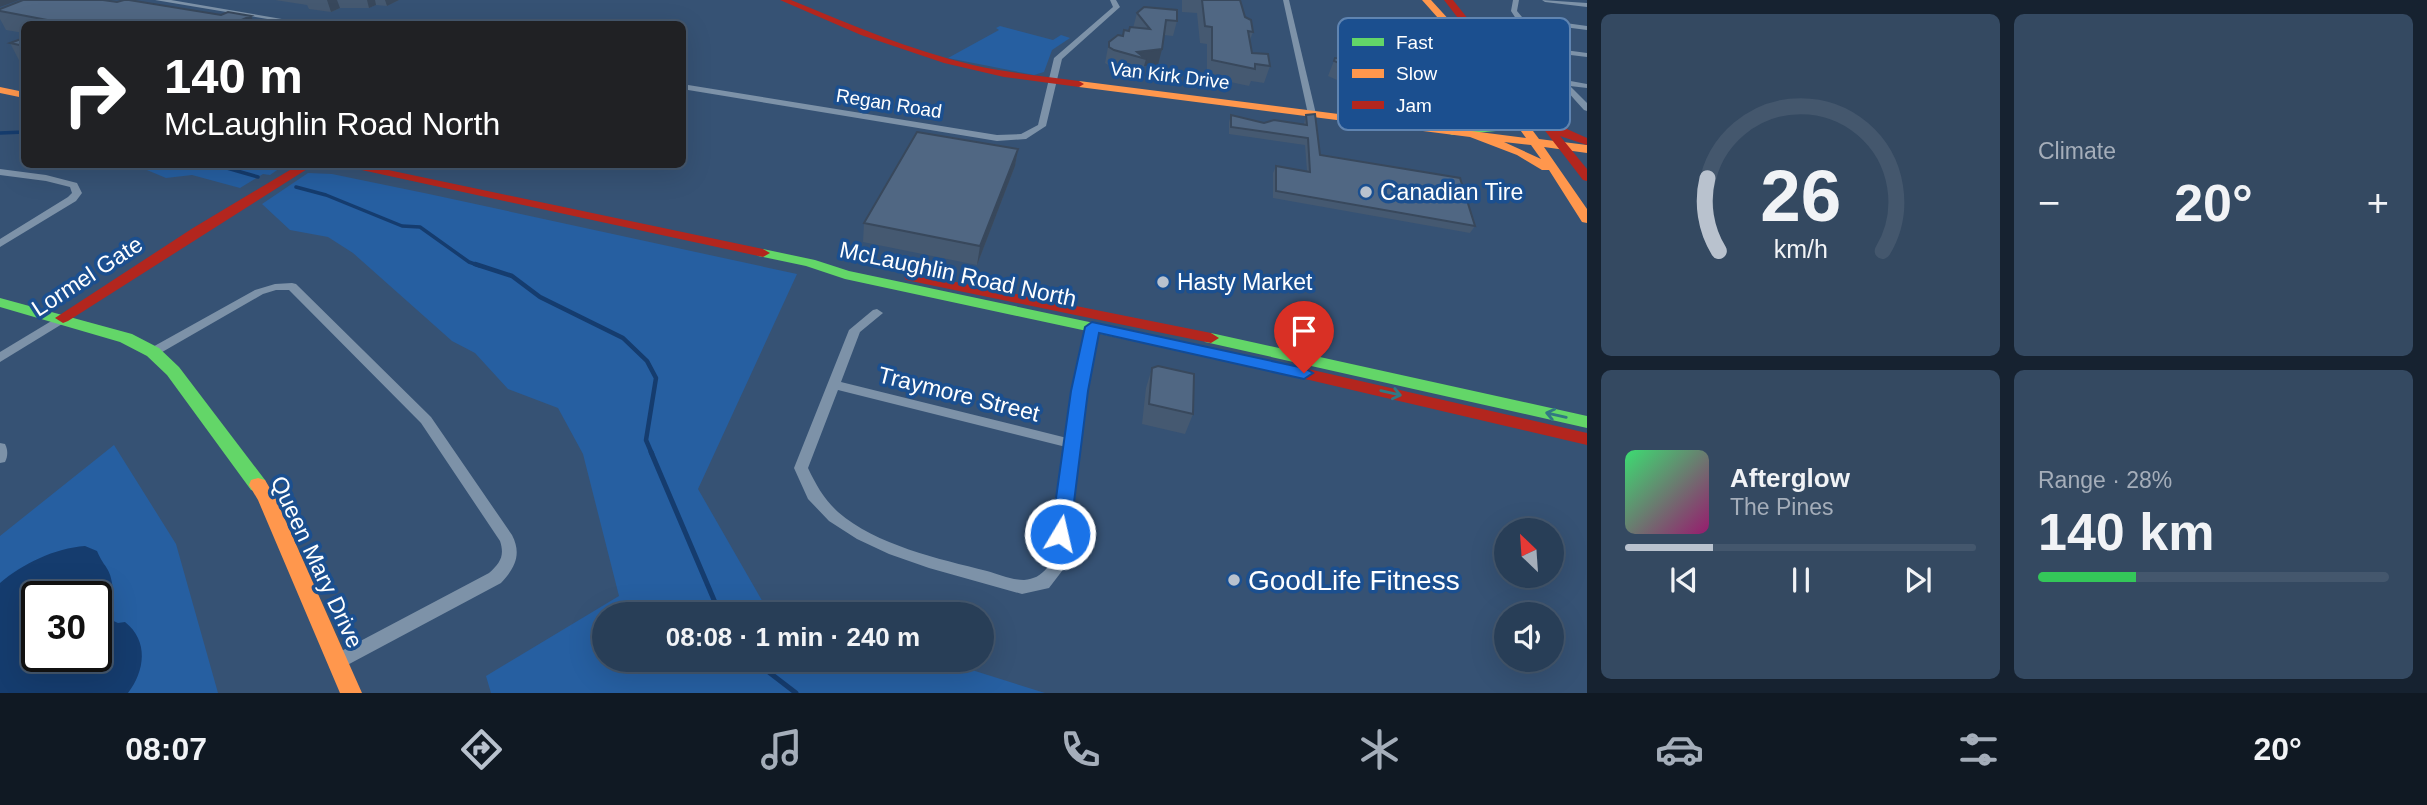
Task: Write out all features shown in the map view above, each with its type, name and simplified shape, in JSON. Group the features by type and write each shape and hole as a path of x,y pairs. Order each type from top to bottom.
{"main road":[{"name":"Van Kirk Drive","path":"784,0 863,34 926,56 990,71 1338,117"},
{"path":"1426,0 1443,18"},
{"path":"1448,0 1462,18"},
{"path":"0,90 21,94"},
{"name":"Van Kirk Drive","path":"1436,130 1587,149"},
{"path":"1452,132 1493,130"},
{"path":"1524,130 1561,178 1587,219"},
{"path":"1550,130 1586,173"},
{"path":"1558,130 1587,142"},
{"path":"1474,135 1534,158 1561,178"},
{"name":"Lormel Gate","path":"63,318 290,168"},
{"name":"Lormel Gate","path":"198,231 302,168"},
{"name":"McLaughlin Road North","path":"359,168 810,263 845,275 1325,378 1587,439"},
{"name":"McLaughlin Road North","path":"810,263 851,266 939,282 1587,422"},
{"name":"Queen Mary Drive","path":"0,302 117,334 153,352 179,378 266,496 351,693"},
{"path":"1325,378 1362,372"}],"street":[{"path":"158,0 288,21"},
{"path":"1052,81 1058,58 1114,12 1118,7 1113,0"},
{"path":"1286,0 1312,114"},
{"path":"1516,0 1514,10 1520,18"},
{"path":"1545,0 1587,5"},
{"name":"Regan Road","path":"686,87 1008,138 1034,133 1042,126 1052,81"},
{"path":"1570,90 1587,108"},
{"path":"0,244 78,193 74,185 2,173"},
{"path":"153,352 259,292 292,286 426,420 507,539 511,558 495,578 338,662"},
{"path":"877,313 855,330 801,468 809,487 828,511 867,539 1022,587 1043,583 1054,571 1092,327"},
{"name":"Lormel Gate","path":"0,358 63,318"},
{"name":"Traymore Street","path":"834,385 1073,444"},
{"path":"0,448 0,458"}],"shaded area":[{"path":"1000,26 1053,40 1061,35 1070,38 1052,50 1044,72 1034,75 948,58 999,30 996,28"},
{"path":"142,168 280,168 270,175 263,174 240,188 192,175 166,178"},
{"path":"308,173 332,174 797,274 698,489 763,602 609,602 619,596 583,454 558,408 508,389 475,353 452,341 353,253 328,237 290,230 262,204"},
{"path":"114,445 176,544 218,693 0,693 0,536"},
{"path":"85,546 97,551 112,581 21,581 21,672 112,672 112,620 125,622 138,638 142,656 138,675 128,693 0,693 0,583 18,569 62,550"},
{"path":"592,612 592,672 978,672 1045,693 491,693 486,676"}],"building":[{"path":"23,0 129,0 221,15 228,12 251,16 239,21 52,21 0,9"},
{"path":"1202,0 1240,0 1245,17 1251,20 1253,32 1248,31 1252,53 1268,54 1270,66 1255,64 1255,69 1212,60 1212,27 1205,26"},
{"path":"1144,7 1177,10 1177,21 1166,20 1162,49 1137,52 1146,59 1109,47 1109,42 1118,35 1123,36 1124,30 1129,31 1130,27 1150,29 1137,13"},
{"path":"21,39 21,45 10,43"},
{"name":"Canadian Tire","path":"1315,114 1320,155 1460,178 1475,226 1276,191 1276,166 1310,172 1308,138 1231,127 1231,115 1264,123 1274,120 1307,125 1306,115"},
{"path":"917,132 1018,149 980,246 864,223"},
{"path":"1158,366 1194,374 1193,414 1149,404 1152,368"}],"waterway":[{"path":"0,133 21,132"},
{"path":"227,168 258,177"},
{"path":"296,187 326,195 402,226 420,227 469,262 480,266"},
{"path":"475,264 512,276 540,297 623,338 647,361 656,378 646,440 652,454"},
{"path":"651,452 715,602"},
{"path":"769,672 796,693"}],"traffic: fast":[{"path":"1452,132 1478,130"},
{"path":"763,253 810,263 845,275 1264,364"},
{"path":"0,302 126,338 153,352 173,371 258,485"},
{"path":"1211,338 1587,422"}],"traffic: slow":[{"path":"1426,0 1443,18"},
{"path":"1079,84 1338,117"},
{"path":"0,90 21,94"},
{"path":"1439,130 1587,149"},
{"path":"1526,130 1587,219"},
{"path":"1474,135 1521,152 1546,167"},
{"path":"258,485 266,497 351,693"}],"traffic: jam":[{"path":"784,0 865,33 948,61 1004,74 1079,84"},
{"path":"1448,0 1462,18"},
{"path":"1550,130 1587,177"},
{"path":"1558,130 1587,142"},
{"path":"63,318 302,168"},
{"path":"359,168 763,253"},
{"path":"911,277 1211,338"},
{"path":"1264,364 1587,439"}],"place":[{"name":"Canadian Tire","path":"1366,192"},
{"name":"Hasty Market","path":"1163,282"},
{"name":"GoodLife Fitness","path":"1234,580"}],"route":[{"path":"1060,534 1092,327 1304,373"}]}
